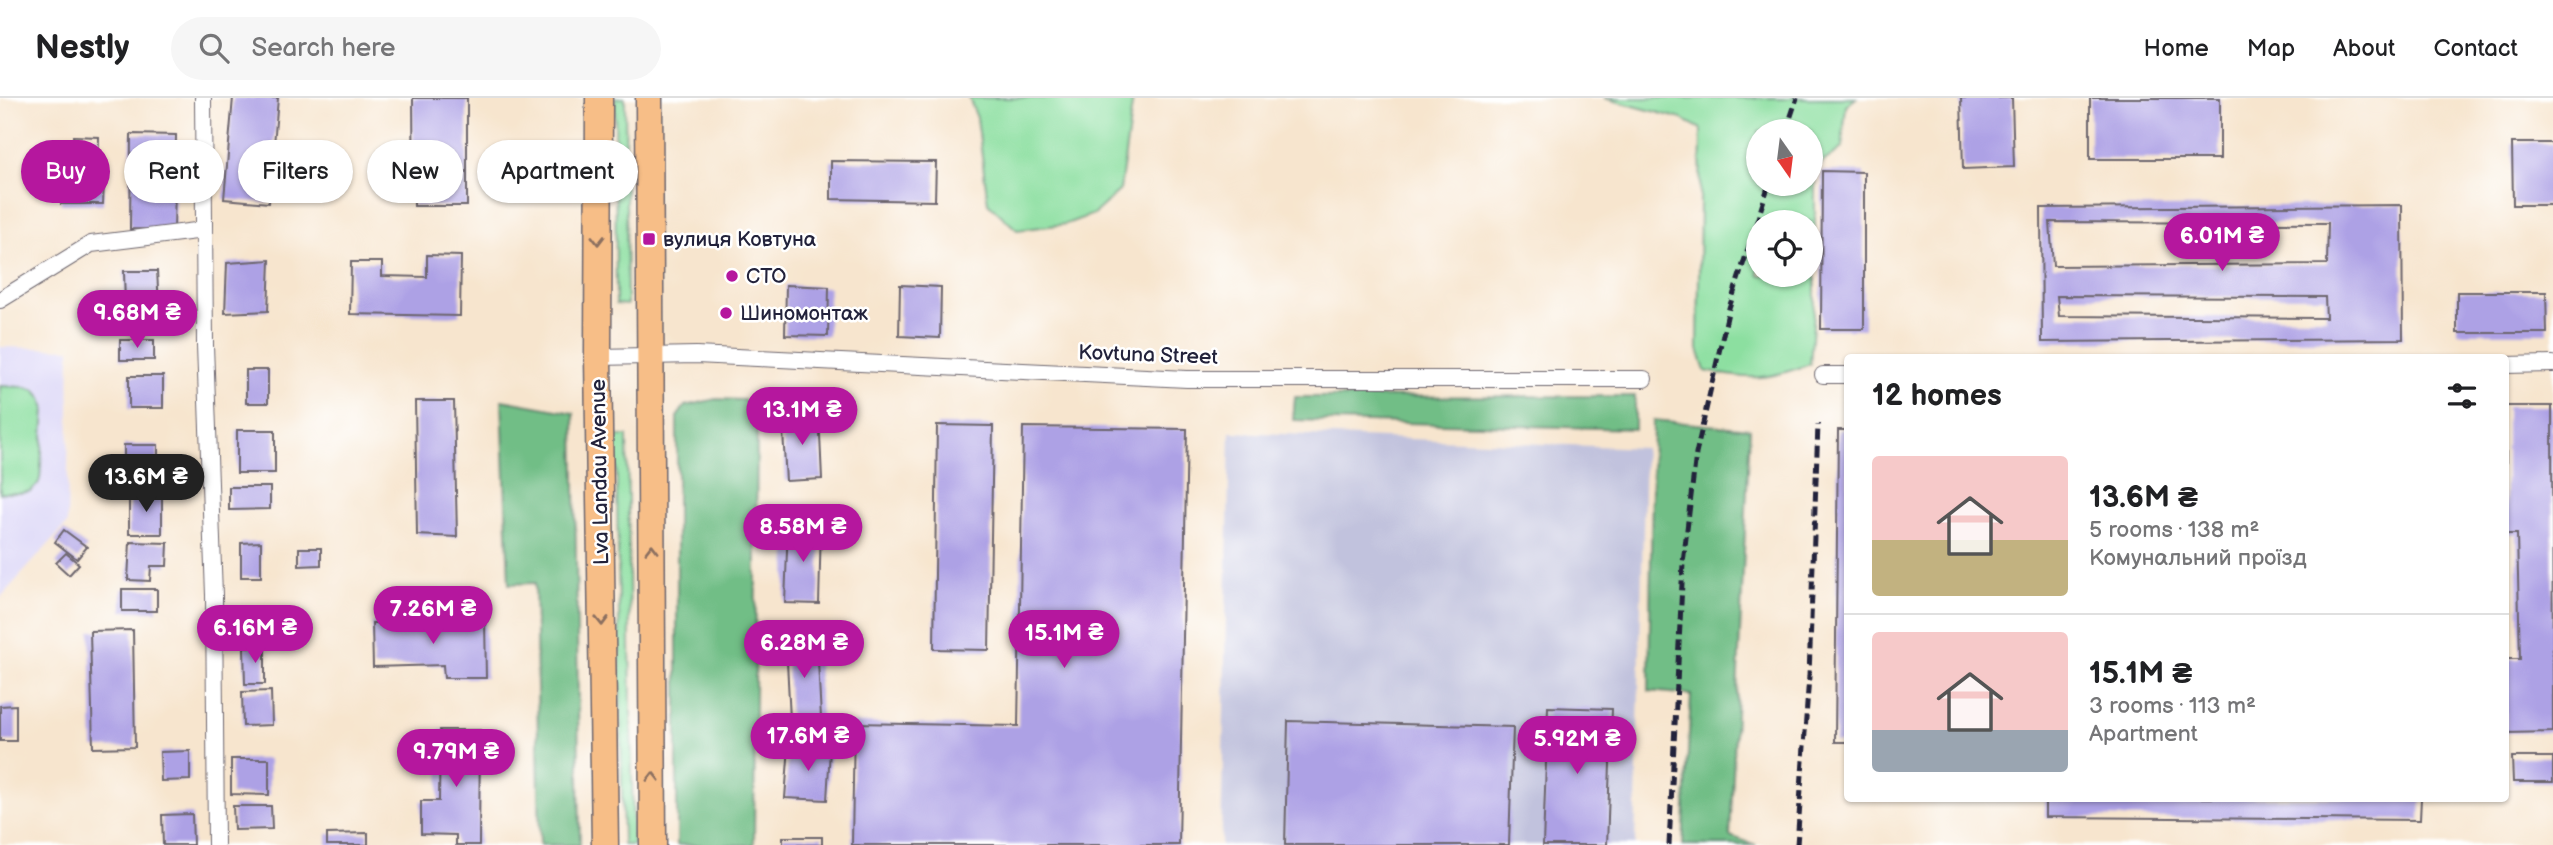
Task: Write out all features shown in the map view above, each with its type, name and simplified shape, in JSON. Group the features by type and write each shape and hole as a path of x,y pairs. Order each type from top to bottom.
{"main road":[{"name":"Lva Landau Avenue","path":"598,98 598,357 605,845"},
{"path":"649,98 653,845"}],"street":[{"path":"203,98 205,345 214,595 216,845"},
{"path":"0,300 91,244 204,230"},
{"name":"Kovtuna Street","path":"598,357 758,358 1187,379 1644,379"},
{"path":"2509,365 2553,364"},
{"path":"1823,375 1844,375"}],"shaded area":[{"path":"0,347 70,349 67,524 0,598"},
{"path":"1230,432 1645,448 1635,845 1221,845"}],"green space":[{"path":"615,98 625,98 625,140 615,140"},
{"path":"969,98 1133,98 1120,190 1094,214 1066,224 1017,230 988,203 977,118"},
{"path":"1604,98 1856,98 1846,106 1842,148 1824,161 1824,119 1746,119 1746,196 1815,196 1815,210 1746,210 1746,287 1815,287 1810,364 1781,374 1758,377 1705,371 1698,349 1701,129 1682,119"},
{"path":"616,203 626,203 627,305 616,304"},
{"path":"0,386 25,387 35,390 42,398 45,409 40,479 31,491 0,493"},
{"path":"1635,396 1635,429 1293,420 1295,397"},
{"path":"716,399 744,400 757,415 754,845 677,845 677,417 685,406"},
{"path":"502,400 574,413 580,845 540,845 535,583 509,584"},
{"path":"1653,420 1750,429 1730,836 1756,845 1683,845 1691,695 1649,691"},
{"path":"616,436 627,436 633,845 623,845"}],"building":[{"path":"233,98 278,98 274,140 238,140 238,200 224,199"},
{"path":"413,98 467,98 467,206 414,206 414,203 463,203 463,140 413,140"},
{"path":"1961,98 2012,98 2014,167 1963,169"},
{"path":"2090,98 2220,98 2220,159 2090,159"},
{"path":"131,134 176,135 176,140 131,140"},
{"path":"73,136 99,137 99,140 73,140"},
{"path":"2512,143 2553,143 2553,205 2513,205"},
{"path":"831,161 936,162 935,201 831,199"},
{"path":"1824,171 1864,172 1864,329 1821,329"},
{"path":"61,203 103,203 103,204"},
{"path":"130,203 175,203 174,230 130,229"},
{"path":"2402,205 2403,339 2042,342 2041,208","holes":["2050,222 2328,223 2327,264 2053,266","2057,296 2325,297 2326,318 2059,316"]},
{"path":"427,255 461,256 460,316 350,314 351,262 382,262 382,276 427,277"},
{"path":"270,260 268,311 225,313 227,263"},
{"path":"124,271 157,271 159,305 125,306"},
{"path":"786,285 829,287 828,336 785,335"},
{"path":"900,285 941,287 940,338 899,336"},
{"path":"2457,292 2546,292 2547,333 2457,333"},
{"path":"120,340 154,340 154,360 120,360"},
{"path":"246,370 268,370 268,403 246,403"},
{"path":"129,376 163,376 163,408 129,408"},
{"path":"415,401 454,401 457,537 417,535"},
{"path":"2509,406 2552,406 2553,732 2509,733 2509,659 2520,659 2517,534 2509,534"},
{"path":"819,413 822,479 786,481 782,415"},
{"path":"937,425 993,426 989,650 934,649"},
{"path":"1023,427 1187,429 1179,845 852,845 854,723 1018,726"},
{"path":"237,430 275,430 275,473 237,473"},
{"path":"1838,430 1844,430 1844,742 1835,742"},
{"path":"124,445 158,445 158,486 124,486"},
{"path":"229,487 270,487 270,509 229,510"},
{"path":"129,495 162,495 162,534 129,534"},
{"path":"788,524 821,525 819,604 785,603"},
{"path":"64,530 87,547 77,559 55,542"},
{"path":"130,542 168,543 167,566 151,566 150,581 128,580"},
{"path":"261,542 261,577 241,577 241,543"},
{"path":"299,548 321,548 321,565 299,566"},
{"path":"66,553 79,564 69,575 56,563"},
{"path":"122,589 157,589 157,611 122,611"},
{"path":"485,620 486,678 444,678 443,665 373,667 372,623"},
{"path":"133,630 135,747 93,748 90,631"},
{"path":"817,642 821,718 790,719 786,643"},
{"path":"244,647 265,647 265,684 245,684"},
{"path":"271,691 272,725 243,726 242,692"},
{"path":"16,705 16,741 0,741 0,706"},
{"path":"1548,707 1612,709 1607,845 1543,845"},
{"path":"1288,721 1513,727 1509,845 1285,845"},
{"path":"440,730 480,730 479,845 456,845 456,835 421,834 421,801 439,801"},
{"path":"789,746 830,749 827,800 785,798"},
{"path":"190,751 190,780 161,781 160,752"},
{"path":"2512,757 2553,757 2553,782 2513,782"},
{"path":"231,759 269,759 269,795 231,794"},
{"path":"2045,802 2421,802 2420,820 2045,817"},
{"path":"233,806 271,806 272,829 234,830"},
{"path":"192,814 193,845 163,845 162,815"},
{"path":"368,833 368,845 327,845 327,834"},
{"path":"783,837 822,837 822,845 783,845"}],"railway":[{"path":"1790,119 1797,98"},
{"path":"1669,845 1683,563 1696,454 1729,308 1765,196"},
{"path":"1797,845 1809,676 1818,424"}],"place":[{"name":"вулиця Ковтуна","path":"649,239"},
{"name":"СТО","path":"732,276"},
{"name":"Шиномонтаж","path":"726,313"}]}
